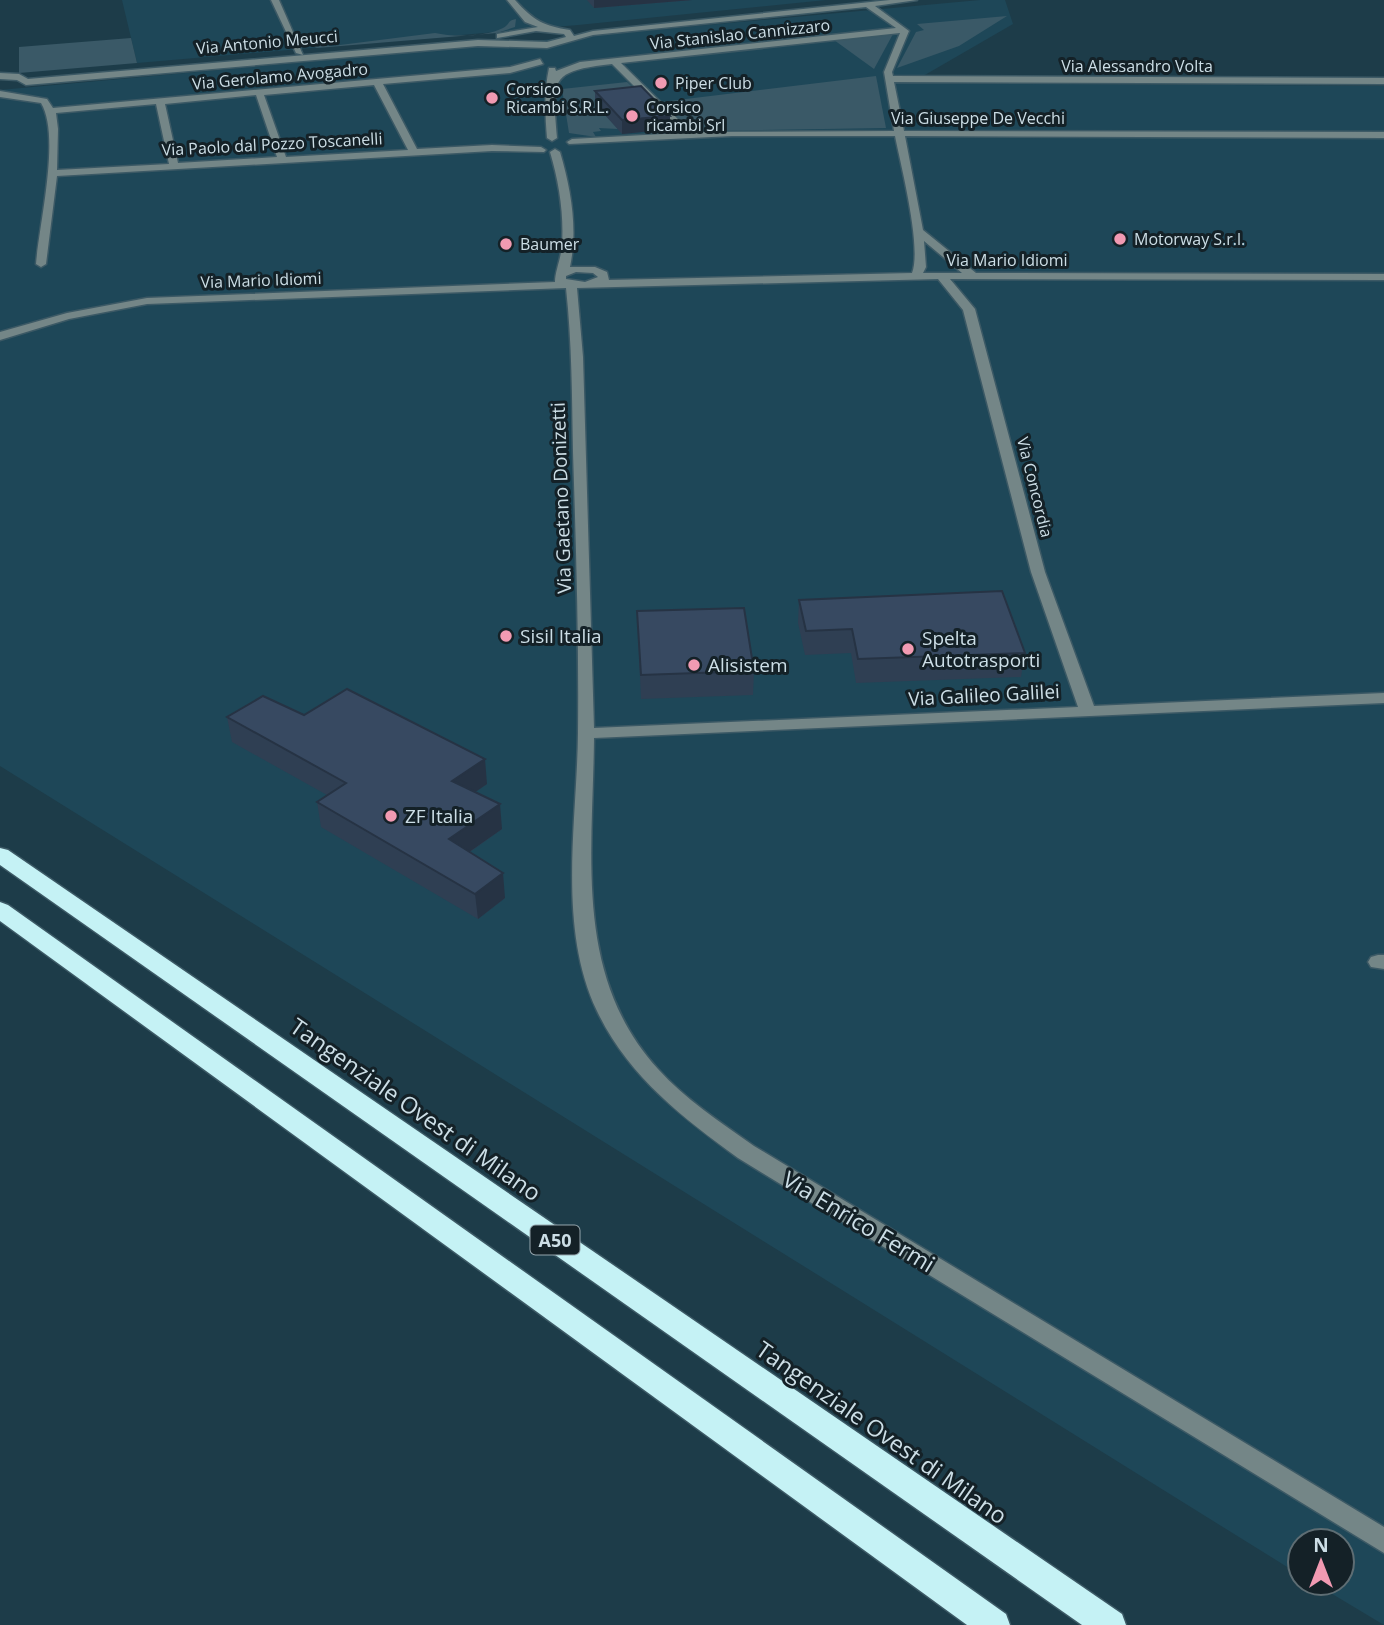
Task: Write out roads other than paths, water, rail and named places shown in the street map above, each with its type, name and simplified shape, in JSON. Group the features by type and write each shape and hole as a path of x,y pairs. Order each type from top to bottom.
{"highway":[{"name":"Tangenziale Ovest di Milano","path":"0,855 1110,1625"},
{"path":"0,910 994,1625"}],"street":[{"path":"275,0 300,53"},
{"path":"511,0 528,20 567,32 567,40"},
{"path":"554,29 913,0"},
{"path":"549,101 553,90 552,58 567,40 601,32 869,2 904,30 888,72 918,230 920,267 916,277"},
{"path":"528,20 526,26 513,39 538,51 540,76 549,101 552,138"},
{"name":"Via Antonio Meucci","path":"22,83 554,29"},
{"name":"Via Stanislao Cannizzaro","path":"552,79 563,69 580,65 904,30"},
{"name":"Via Antonio Meucci","path":"22,83 465,44 523,44 567,40"},
{"name":"Via Stanislao Cannizzaro","path":"552,58 580,65"},
{"path":"614,61 689,136"},
{"name":"Via Gerolamo Avogadro","path":"52,111 510,70 540,62"},
{"name":"Via Gerolamo Avogadro","path":"510,70 540,76"},
{"path":"0,76 22,83 30,96"},
{"name":"Via Alessandro Volta","path":"889,79 1384,81"},
{"path":"377,82 414,152"},
{"path":"0,93 22,83"},
{"path":"258,92 282,159"},
{"path":"0,93 30,96 44,101 52,111 54,173 43,222 41,264"},
{"path":"160,101 174,165"},
{"name":"Via Giuseppe De Vecchi","path":"572,142 732,133 1384,135"},
{"path":"552,138 572,142 572,147 555,152 540,146 552,138"},
{"name":"Via Paolo dal Pozzo Toscanelli","path":"54,173 540,146"},
{"path":"555,152 565,211 568,256 565,280"},
{"path":"918,230 976,276 969,309"},
{"path":"568,256 589,269 598,282 573,305"},
{"path":"565,280 589,269"},
{"name":"Via Mario Idiomi","path":"0,336 67,316 147,301 528,286 565,280 630,283 941,276 1384,277"},
{"name":"Via Concordia","path":"941,276 969,309 1038,572 1088,711"},
{"name":"Via Gaetano Donizetti","path":"565,280 573,305 586,733"},
{"name":"Via Galileo Galilei","path":"586,733 1384,698"},
{"name":"Via Enrico Fermi","path":"586,733 584,912 592,970 606,1009 634,1058 669,1097 746,1152 1384,1541"}],"place":[{"name":"Piper Club","path":"661,83"},
{"name":"Corsico Ricambi S.R.L.","path":"492,98"},
{"name":"Corsico ricambi Srl","path":"632,116"},
{"name":"Motorway S.r.l.","path":"1120,239"},
{"name":"Baumer","path":"506,244"},
{"name":"Sisil Italia","path":"506,636"},
{"name":"Spelta Autotrasporti","path":"908,649"},
{"name":"Alisistem","path":"694,665"},
{"name":"ZF Italia","path":"391,816"}]}
